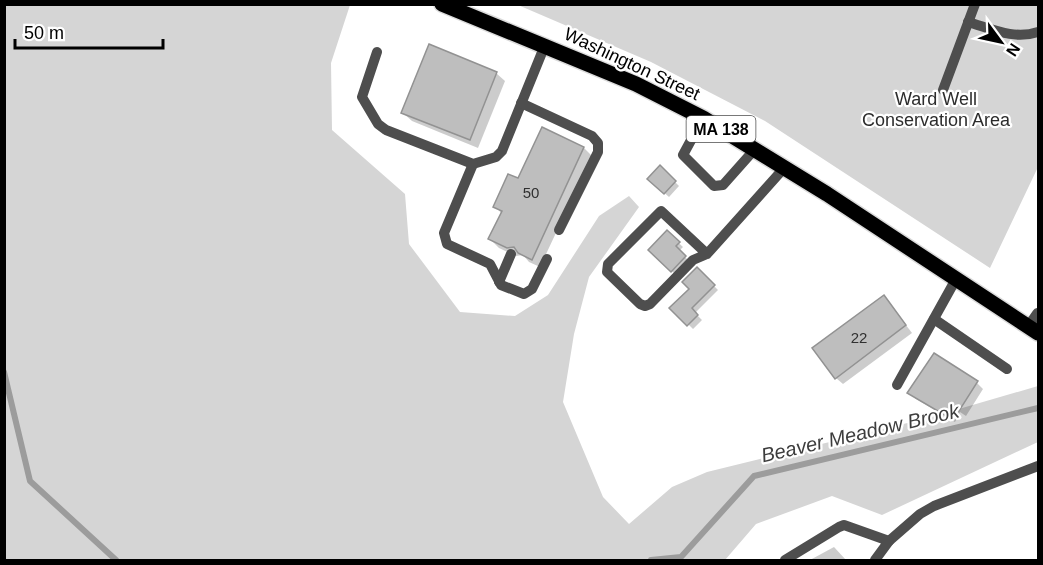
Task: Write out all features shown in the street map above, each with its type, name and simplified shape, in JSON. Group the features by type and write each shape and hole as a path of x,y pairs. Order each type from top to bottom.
{"main road":[{"name":"Washington Street","path":"442,4 651,91 703,118 785,167 1034,330"}],"street":[{"path":"1034,330 1038,314"}],"lane":[{"path":"944,90 975,4"},
{"path":"969,22 1008,34 1038,32"},
{"path":"377,52 362,97 381,128 473,164 499,155 545,45"},
{"path":"521,103 592,136 598,143 598,152 559,230"},
{"path":"703,118 683,155 714,186 723,185 755,149"},
{"path":"473,164 444,238 450,246 490,264 499,282 506,288 526,294 532,290 547,259"},
{"path":"707,254 661,211 606,268 607,272 640,304 645,306 650,304 693,260 707,254 785,167"},
{"path":"499,282 511,254"},
{"path":"897,385 956,279"},
{"path":"934,319 1007,369"},
{"path":"875,561 889,540 920,514 934,506 1038,466"},
{"path":"785,561 844,525 889,540"}],"green space":[{"path":"4,5 350,5 331,63 332,130 405,194 409,244 460,312 515,316 548,295 599,216 629,196 639,207 589,277 574,334 563,402 603,497 629,524 672,487 707,472 928,418 1038,386 1038,442 882,515 832,496 756,524 725,560 5,560"},
{"name":"Ward Well Conservation Area","path":"518,5 1038,5 1038,167 990,268 765,121 651,62"}],"building":[{"path":"429,44 497,72 470,140 401,113"},
{"path":"542,127 584,147 532,260 518,253 514,247 507,248 488,239 502,211 493,207 508,174 518,178"},
{"path":"660,165 676,181 664,194 647,179"},
{"path":"667,230 680,242 676,246 686,256 671,272 648,250"},
{"path":"697,267 715,285 692,308 698,315 687,326 669,308 689,289 682,282"},
{"path":"884,295 906,325 835,379 812,348"},
{"path":"934,353 978,381 959,411 954,407 948,417 907,393"}],"waterway":[{"name":"Beaver Meadow Brook","path":"4,372 30,481 116,560"},
{"name":"Beaver Meadow Brook","path":"651,560 681,557 754,476 1038,408"}]}
